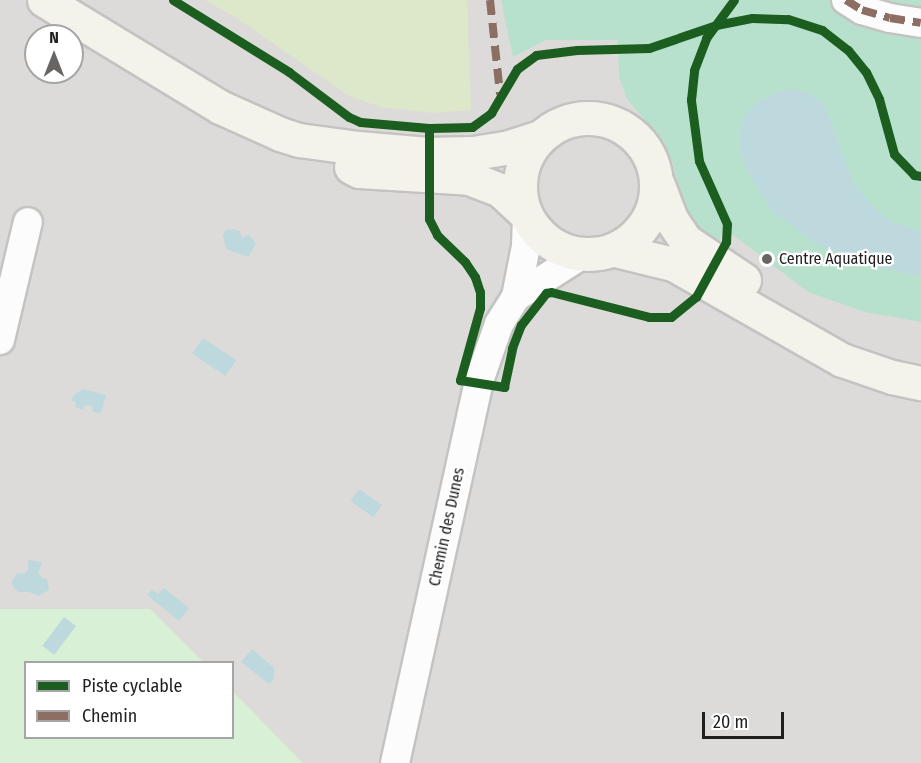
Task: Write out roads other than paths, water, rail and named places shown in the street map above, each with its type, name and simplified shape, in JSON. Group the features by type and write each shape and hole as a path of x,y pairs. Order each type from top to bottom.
{"street":[{"path":"44,0 220,107 299,140 359,171 469,178 500,190 525,214 539,235 562,250 599,252 673,264 842,360 892,377 921,382"},
{"path":"846,0 862,10 890,18 921,22"},
{"path":"299,140 428,154 473,153 509,147 539,137 561,122 588,117 615,122 637,137 652,159 658,185 671,219 686,241 762,291 820,346"},
{"path":"525,214 519,186 524,159 539,137"},
{"path":"599,252 637,235 652,212 658,185"},
{"name":"Chemin des Dunes","path":"394,763 480,378 499,324 516,297 526,246 525,214"},
{"path":"0,340 28,222"},
{"name":"Chemin des Dunes","path":"516,297 599,252"}],"water":[{"path":"789,89 807,92 823,104 855,185 873,207 894,223 921,231 921,276 872,267 818,245 772,211 753,181 740,152 740,132 744,116 757,103 773,94"},
{"path":"226,230 239,231 243,238 248,235 256,243 249,257 226,249 223,235"},
{"path":"203,338 236,360 226,376 192,354"},
{"path":"83,389 106,395 101,413 93,412 92,406 85,405 83,410 75,407 76,402 71,401 73,396"},
{"path":"359,489 382,505 373,517 350,501"},
{"path":"28,560 42,562 38,573 42,578 47,579 49,590 39,596 29,592 18,592 11,583 17,573 23,574 28,570"},
{"path":"164,588 189,608 179,621 147,595 152,590 158,594"},
{"path":"64,617 76,626 54,655 42,646"},
{"path":"252,649 274,668 274,678 269,684 241,662"}],"place":[{"name":"Centre Aquatique","path":"767,259"}]}
